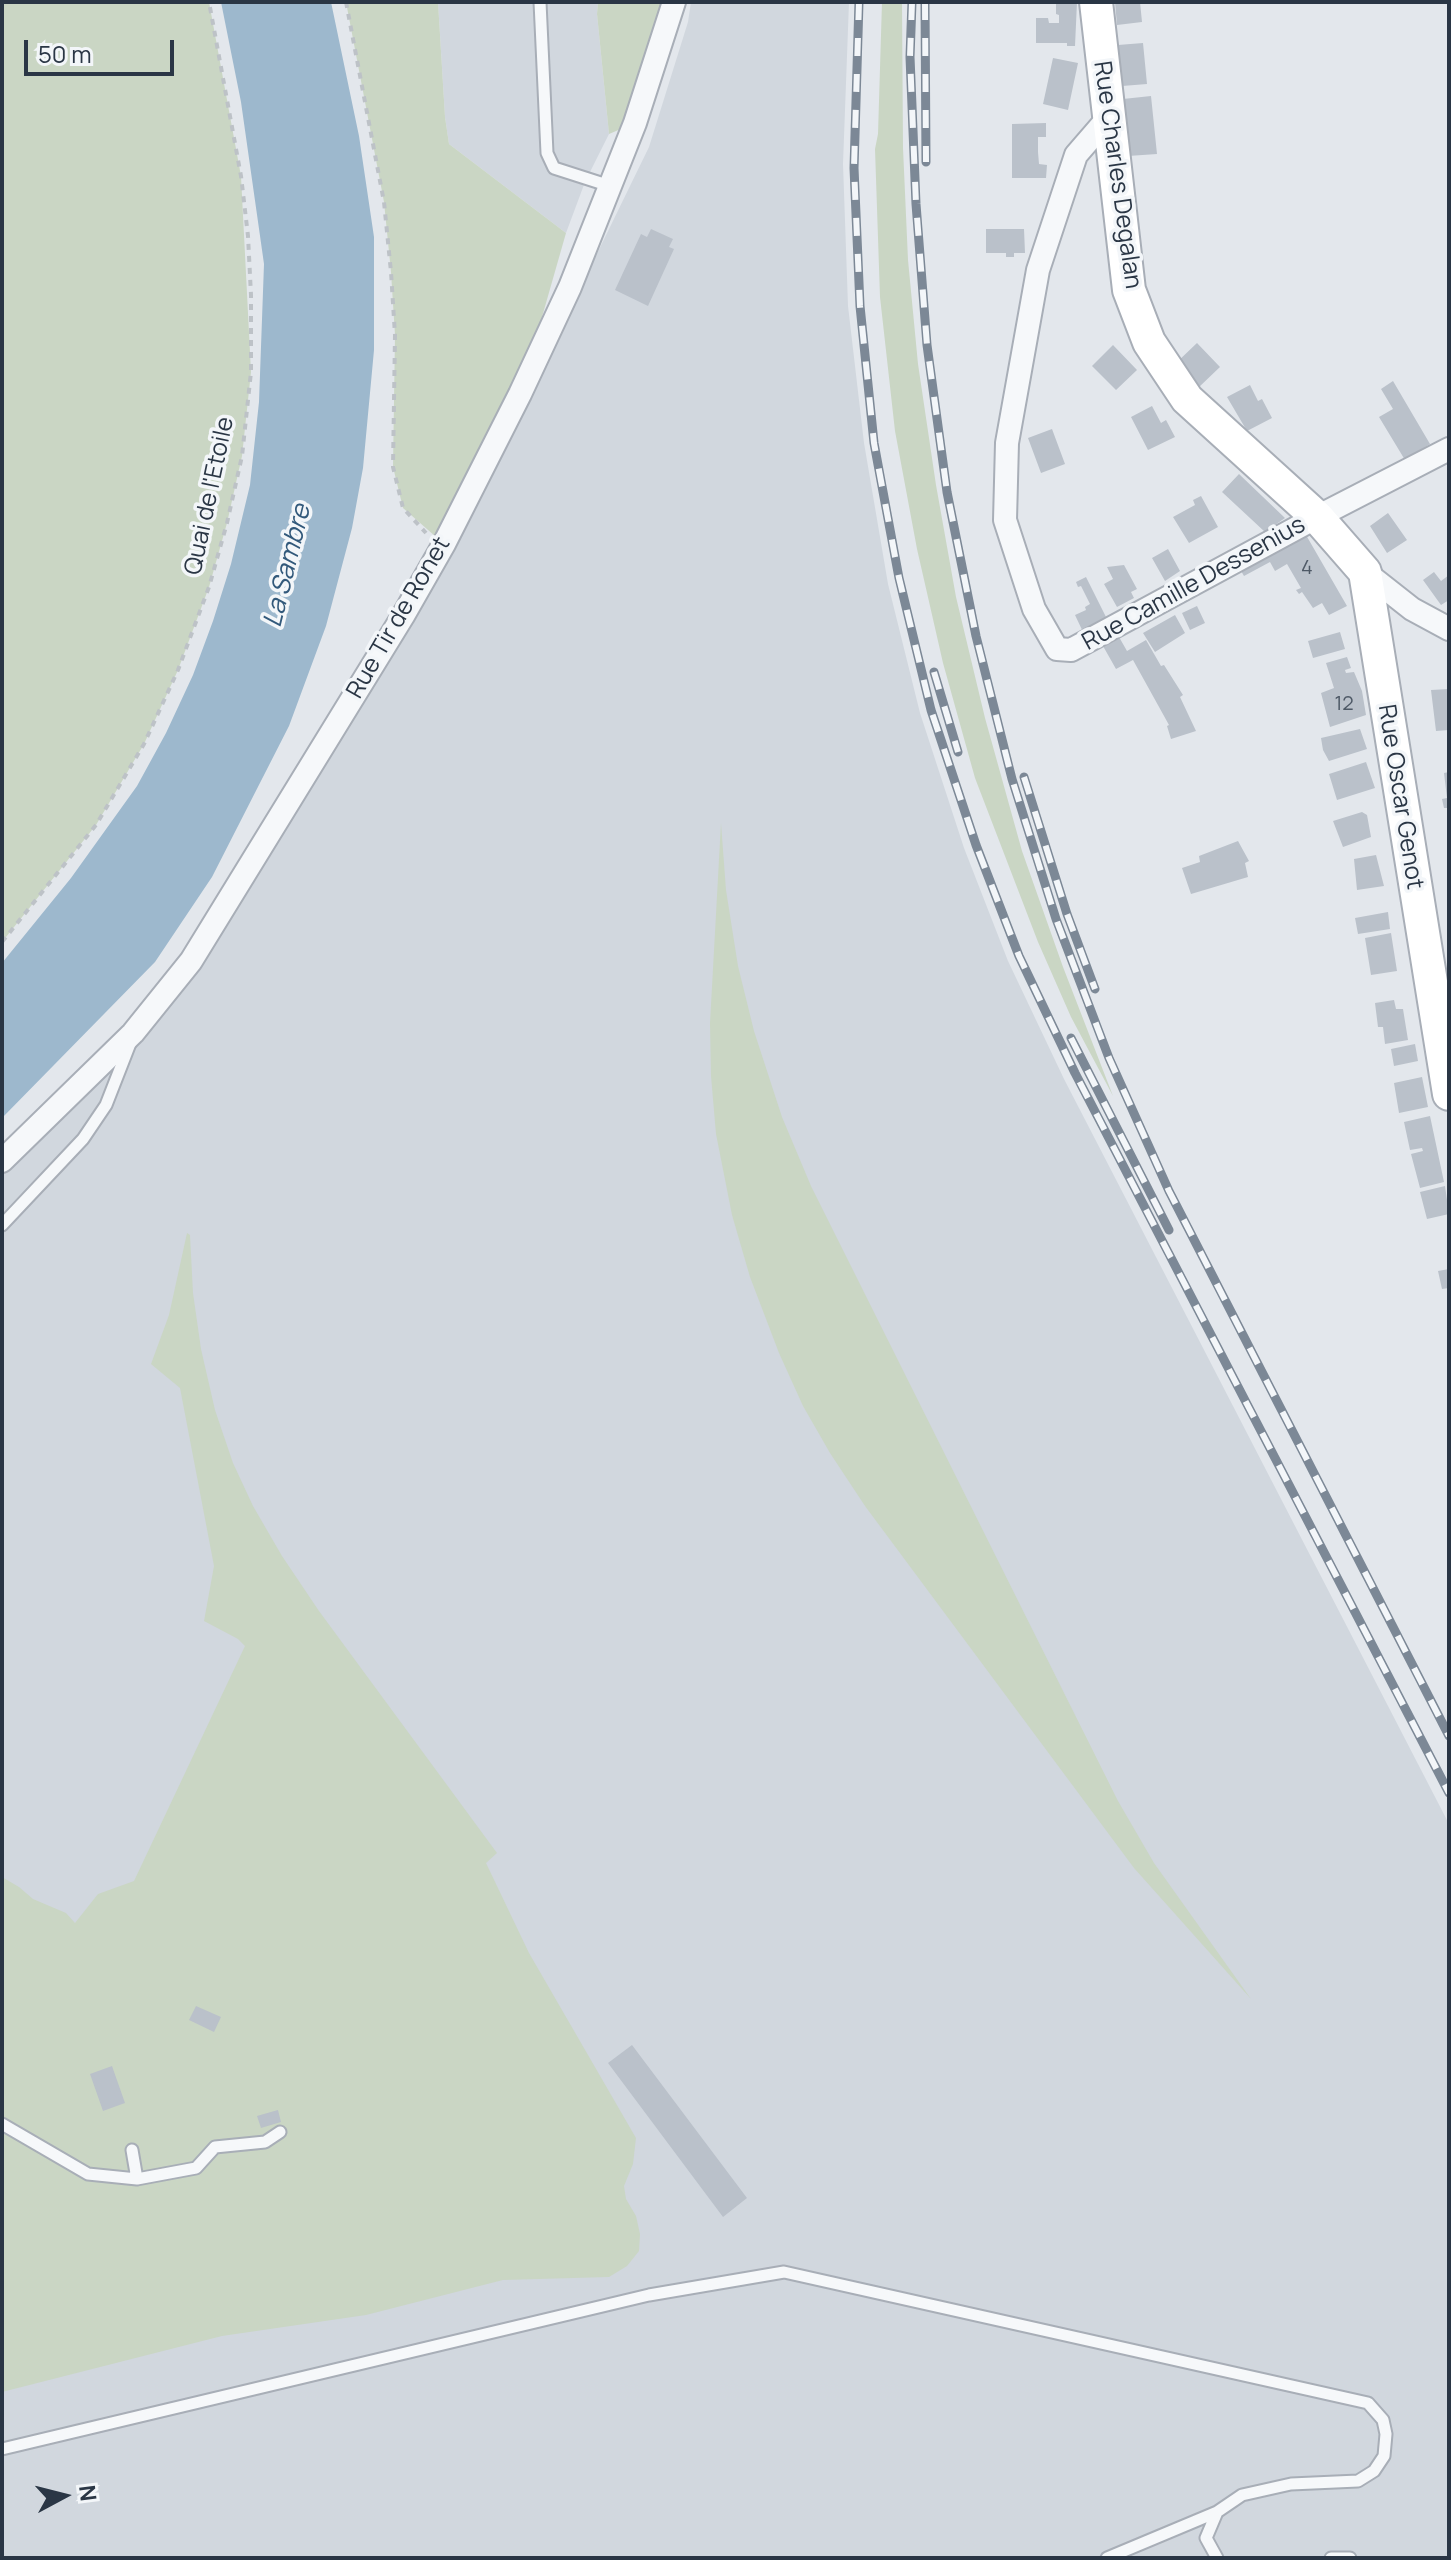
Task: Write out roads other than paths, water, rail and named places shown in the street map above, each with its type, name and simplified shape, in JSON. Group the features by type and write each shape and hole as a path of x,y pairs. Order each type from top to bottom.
{"street":[{"name":"Rue Tir de Ronet","path":"2,1161 133,1033 191,961 403,616 444,544 545,341 611,187 655,66 674,2"},
{"name":"Rue Charles Degalan","path":"1096,2 1129,290 1149,342 1187,399 1317,517"},
{"name":"Rue Camille Dessenius","path":"1108,118 1076,155 1038,270 1007,443 1005,520 1034,609 1057,649 1071,650 1317,517"},
{"path":"1449,449 1317,517 1365,572 1412,609 1449,629"},
{"name":"Rue Oscar Genot","path":"1365,572 1449,1094"}],"lane":[{"path":"540,2 547,153 554,168 611,187"},
{"path":"2,1225 83,1139 106,1105 133,1033"},
{"path":"2,2124 88,2174 137,2179 196,2168 215,2147 265,2142 280,2132"},
{"path":"132,2150 137,2179"},
{"path":"2,2449 649,2295 784,2272 1342,2395 1368,2403 1383,2420 1386,2434 1384,2456 1374,2471 1358,2481 1291,2484 1242,2495 1217,2512 1107,2558"},
{"path":"1217,2512 1206,2538 1217,2558"},
{"path":"1331,2558 1350,2558"}],"water":[{"name":"La Sambre","path":"221,2 331,2 359,136 374,237 374,350 363,468 352,528 326,626 289,726 212,877 155,962 2,1118 2,963 71,878 137,786 166,733 193,675 213,621 231,564 250,485 259,402 264,264 241,102"}],"railway":[{"path":"859,2 854,168 860,306 874,443 899,578 931,710 976,845 1019,956 1075,1073 1449,1793"},
{"path":"912,2 910,57 916,204 927,345 947,492 976,636 1012,779 1056,919 1109,1058 1169,1191 1449,1736"},
{"path":"925,2 926,162"},
{"path":"934,672 958,752"},
{"path":"1024,777 1067,914 1095,989"},
{"path":"1071,1038 1169,1230"}]}
